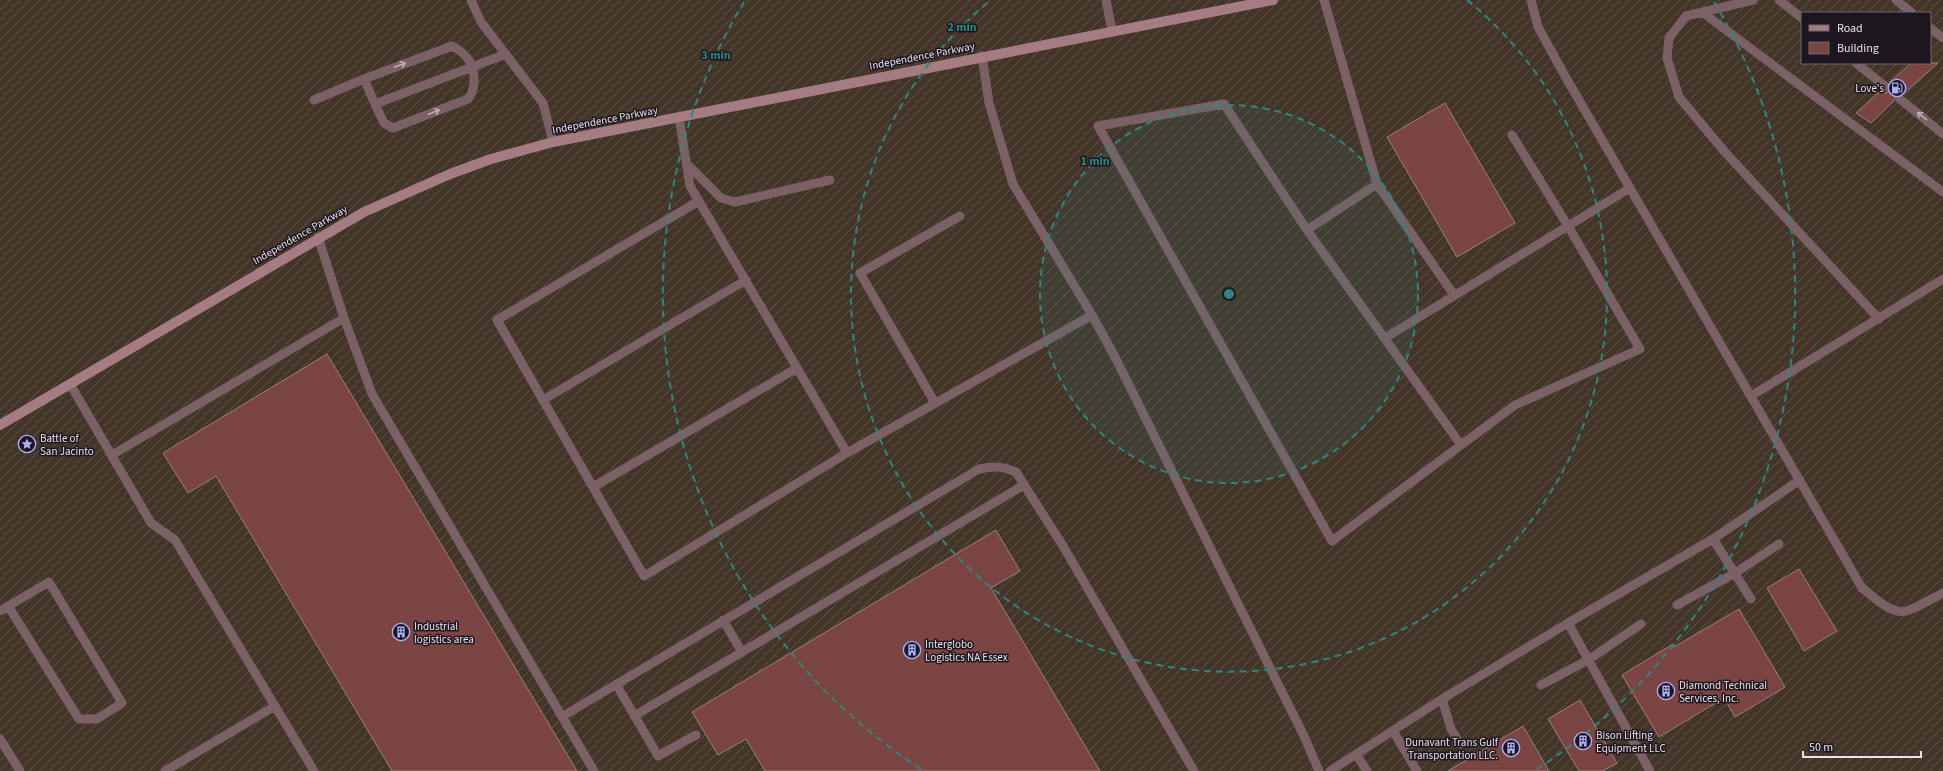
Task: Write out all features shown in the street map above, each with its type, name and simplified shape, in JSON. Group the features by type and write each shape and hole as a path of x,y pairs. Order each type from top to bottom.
{"main road":[{"name":"Independence Parkway","path":"0,425 318,237 364,212 423,185 491,159 553,142 982,56 1273,0"}],"lane":[{"path":"471,0 481,22 543,103 553,142"},
{"path":"1106,0 1112,32"},
{"path":"1324,0 1377,184 1454,295"},
{"path":"1531,0 1538,27 1862,588 1893,610 1905,612 1943,593"},
{"path":"1753,0 1686,16 1669,38 1667,58 1679,97 1724,151 1880,319"},
{"path":"1780,0 1801,17"},
{"path":"1896,0 1911,12"},
{"path":"1702,12 1943,192"},
{"path":"1931,29 1943,38"},
{"path":"314,100 364,80 452,46 463,53 474,66 473,90 468,99 393,128 384,123 364,80"},
{"path":"375,104 506,54"},
{"path":"982,56 989,103 1013,184 1092,315 1120,366 1304,736 1319,771"},
{"path":"1857,64 1886,87"},
{"path":"1900,99 1943,134"},
{"path":"1461,445 1307,230 1224,104 1098,126 1332,541 1515,405 1640,349 1568,226 1512,135"},
{"path":"679,117 690,186 847,453"},
{"path":"687,164 722,198 735,202 830,180"},
{"path":"1307,230 1377,184"},
{"path":"1385,338 1630,188"},
{"path":"699,201 497,320 644,576 847,453 1092,315"},
{"path":"935,403 860,273 960,216"},
{"path":"318,237 344,318 372,394 594,771"},
{"path":"1751,396 1880,319 1943,279"},
{"path":"543,400 746,280"},
{"path":"112,455 344,318"},
{"path":"593,487 797,368"},
{"path":"70,384 151,523 174,540 314,771"},
{"path":"563,716 979,469 994,466 1005,467 1016,472 1063,546 1194,771"},
{"path":"1330,771 1442,699 1568,623 1713,539 1800,480"},
{"path":"634,716 1024,485"},
{"path":"1713,539 1751,599"},
{"path":"1677,604 1735,574 1779,544"},
{"path":"49,582 122,703 96,719 79,719 4,609 49,582"},
{"path":"723,620 742,652"},
{"path":"1568,623 1650,771"},
{"path":"1541,685 1588,660 1641,624"},
{"path":"616,684 658,756 696,734"},
{"path":"1442,699 1451,729 1460,744"},
{"path":"165,771 274,706"},
{"path":"1393,731 1417,771"},
{"path":"0,739 20,771"},
{"path":"1356,754 1367,771"}],"shaded area":[{"path":"0,0 1943,0 1943,771 0,771"}],"building":[{"name":"Love's","path":"1938,63 1903,94 1896,95 1894,101 1871,123 1856,113 1881,90 1885,93 1890,91 1892,88 1890,82 1910,64"},
{"path":"1445,103 1515,223 1457,257 1387,137"},
{"name":"Industrial logistics area","path":"327,354 577,771 392,771 216,476 188,493 163,453"},
{"name":"Interglobo Logistics NA Essex","path":"996,530 1020,571 991,588 1100,771 765,771 746,739 718,755 692,712"},
{"path":"1799,569 1837,631 1804,651 1767,588"},
{"path":"1739,609 1785,687 1735,717 1724,698 1659,737 1622,675 1673,644 1674,647"},
{"name":"Bison Lifting Equipment LLC","path":"1580,700 1617,763 1603,771 1579,771 1548,719"},
{"name":"Dunavant Trans Gulf Transportation LLC.","path":"1523,726 1549,771 1448,771"}],"place":[{"name":"Love's","path":"1897,88"},
{"name":"Battle of San Jacinto","path":"27,444"},
{"name":"Industrial logistics area","path":"401,632"},
{"name":"Interglobo Logistics NA Essex","path":"912,650"},
{"name":"Diamond Technical Services, Inc.","path":"1666,691"},
{"name":"Bison Lifting Equipment LLC","path":"1583,741"},
{"name":"Dunavant Trans Gulf Transportation LLC.","path":"1511,748"}]}
